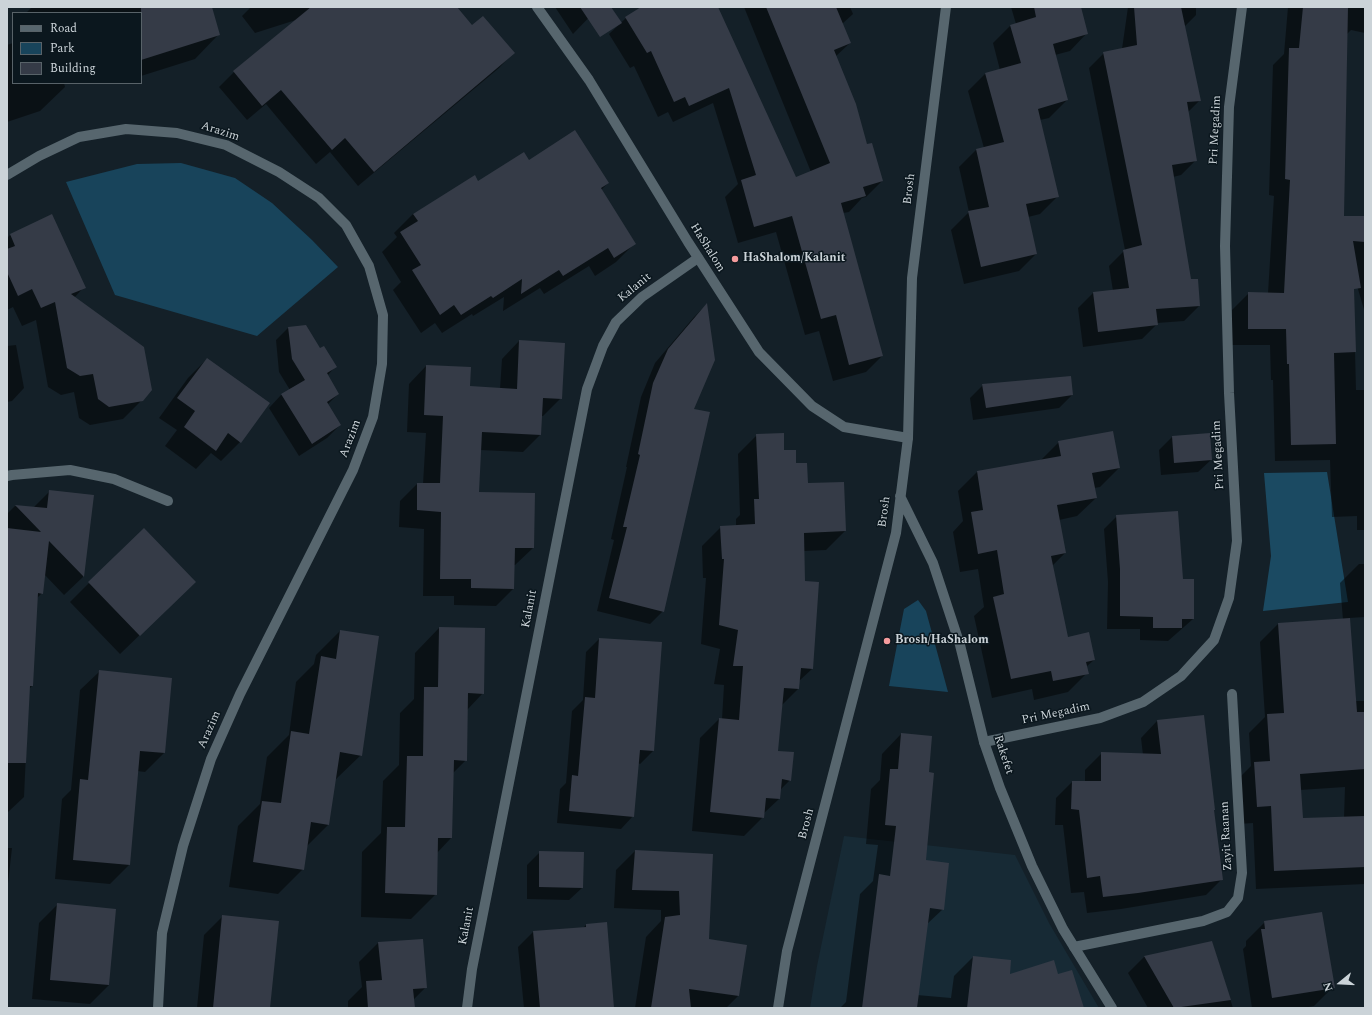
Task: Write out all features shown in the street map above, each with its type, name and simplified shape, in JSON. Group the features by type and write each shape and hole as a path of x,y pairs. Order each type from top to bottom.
{"street":[{"name":"HaShalom","path":"537,7 589,80 698,258 759,352 812,406 844,427 908,438"},
{"name":"Brosh","path":"778,1008 787,951 896,533 908,438 912,278 946,7"},
{"name":"Pri Megadim","path":"984,742 1100,718 1143,702 1181,676 1214,640 1229,598 1237,541 1229,393 1224,246 1229,107 1242,7"},
{"name":"Arazim","path":"7,175 39,156 79,137 126,129 177,133 226,145 279,172 319,198 346,225 369,266 383,315 382,364 373,417 353,470 240,694 211,759 183,846 162,933 158,1008"},
{"name":"Kalanit","path":"467,1008 472,969 587,389 603,346 616,322 642,297 698,258"},
{"path":"7,476 70,470 114,479 168,501"},
{"name":"Rakefet","path":"900,496 933,563 960,645 984,742 1000,788 1032,866 1063,929 1112,1008"},
{"name":"Zayit Raanan","path":"1074,947 1203,921 1227,912 1238,898 1242,873 1232,694"}],"shaded area":[{"path":"1327,472 1348,602 1263,611 1271,556 1264,473"},
{"path":"844,836 1015,855 1049,923 1099,1008 810,1008 817,966"}],"green space":[{"path":"181,163 235,178 272,203 312,240 338,267 257,336 115,295 66,182 137,164"},
{"path":"918,600 926,611 948,692 889,686 904,609"}],"building":[{"path":"141,7 212,7 220,35 142,60"},
{"path":"311,7 457,7 472,25 483,16 515,53 374,172 345,138 332,150 281,90 262,106 233,71"},
{"path":"580,7 611,7 622,23 600,37"},
{"path":"641,7 718,7 796,177 830,163 766,7 836,7 851,43 834,50 856,104 867,144 872,143 883,181 863,187 866,196 841,203 883,356 849,365 836,315 821,319 792,216 754,227 741,180 756,175 729,88 689,106 685,97 674,102 651,51 647,53 625,17"},
{"path":"1034,7 1081,7 1088,34 1053,44 1068,100 1038,109 1059,197 1026,204 1037,254 981,267 968,211 989,207 976,149 1004,142 985,73 1021,63 1010,25 1036,17"},
{"path":"1134,7 1181,7 1201,101 1187,102 1197,161 1172,165 1191,279 1198,279 1200,306 1156,309 1158,325 1098,332 1093,292 1129,288 1123,250 1142,245 1103,52 1137,45"},
{"path":"1303,7 1348,7 1344,216 1365,216 1365,242 1353,241 1361,288 1354,289 1356,352 1334,353 1336,444 1291,445 1289,364 1287,364 1286,329 1248,329 1248,292 1284,293 1290,180 1285,179 1289,48 1299,48"},
{"path":"575,130 609,183 601,188 636,244 614,258 608,248 563,276 559,270 521,294 522,279 493,298 491,296 461,315 454,305 440,315 412,270 421,265 400,232 418,221 413,214 475,175 478,181 524,152 529,160"},
{"path":"52,214 86,288 71,294 144,347 152,390 143,401 109,407 98,399 93,374 80,376 67,368 55,302 41,308 32,289 18,296 7,272 7,249 15,246 10,234"},
{"path":"707,303 715,360 694,409 710,412 664,612 609,598 627,527 623,527 640,455 638,454 653,383 668,349"},
{"path":"306,325 320,348 324,346 337,367 327,373 339,394 327,402 341,425 312,444 281,394 305,380 292,359 288,327"},
{"path":"519,340 565,343 562,399 543,398 541,435 482,432 479,492 535,493 534,548 515,548 514,589 471,588 471,579 440,579 441,512 417,510 417,483 440,483 443,416 424,415 426,365 471,367 470,386 517,389"},
{"path":"207,358 270,403 241,443 228,433 216,451 184,427 195,411 177,398"},
{"path":"1071,376 1073,395 986,408 982,384"},
{"path":"1113,431 1120,468 1092,473 1097,498 1057,505 1066,553 1051,556 1068,637 1089,632 1095,660 1086,662 1089,674 1053,681 1051,671 1011,679 993,597 1004,594 997,550 978,554 971,512 983,510 977,471 1061,456 1058,441"},
{"path":"784,433 784,450 796,450 796,463 807,463 808,483 844,482 846,531 804,533 805,581 819,582 813,669 801,668 799,689 784,688 778,751 794,752 791,781 782,779 780,799 766,798 764,818 710,812 719,718 739,720 743,666 733,666 738,630 719,625 724,559 722,559 720,526 755,524 754,499 759,499 756,434"},
{"path":"1210,433 1212,460 1174,463 1172,436"},
{"path":"49,490 94,495 84,577 49,541 43,594 38,593 33,686 30,686 26,763 7,763 7,528 41,532 15,505 47,508"},
{"path":"1178,511 1183,579 1194,579 1194,619 1182,619 1182,628 1153,628 1153,617 1120,616 1120,569 1116,515"},
{"path":"144,528 196,582 140,636 88,582"},
{"path":"1350,618 1357,712 1365,712 1365,769 1300,774 1303,818 1365,816 1365,867 1274,871 1271,806 1257,807 1254,762 1270,761 1267,714 1284,713 1278,623"},
{"path":"439,627 485,628 484,694 468,693 467,761 454,760 452,838 438,838 437,895 385,893 387,827 405,827 407,756 423,756 424,687 438,687"},
{"path":"340,630 379,636 362,756 340,752 329,825 311,822 304,870 253,862 262,801 281,803 291,731 309,734 321,656 336,659"},
{"path":"599,638 662,642 654,751 640,750 634,817 569,811 572,775 578,776 585,697 595,698"},
{"path":"99,670 172,678 165,753 140,751 130,865 73,860 80,779 88,780"},
{"path":"1204,715 1223,880 1103,897 1100,876 1087,878 1079,810 1071,809 1072,781 1101,781 1101,752 1161,754 1157,720"},
{"path":"901,733 932,736 929,772 934,773 926,860 949,863 944,910 930,908 917,1008 862,1008 879,874 890,876 896,826 885,825 890,769 898,769"},
{"path":"635,850 713,854 709,939 747,945 739,996 689,989 691,1008 651,1008 665,917 680,915 679,891 632,890"},
{"path":"539,851 584,852 583,888 539,887"},
{"path":"57,903 116,909 109,985 50,980"},
{"path":"1322,912 1335,988 1272,998 1261,929 1265,929 1264,921"},
{"path":"222,915 279,921 270,1008 213,1008"},
{"path":"607,922 614,1008 540,1008 533,931 586,927 586,924"},
{"path":"423,939 427,988 413,989 415,1008 368,1008 366,981 382,980 378,942"},
{"path":"1212,941 1231,1000 1174,1008 1144,956"},
{"path":"973,956 1011,960 1010,974 1054,960 1058,974 1072,970 1084,1008 967,1008"}],"place":[{"name":"HaShalom/Kalanit","path":"735,259"},
{"name":"Brosh/HaShalom","path":"887,641"}]}
